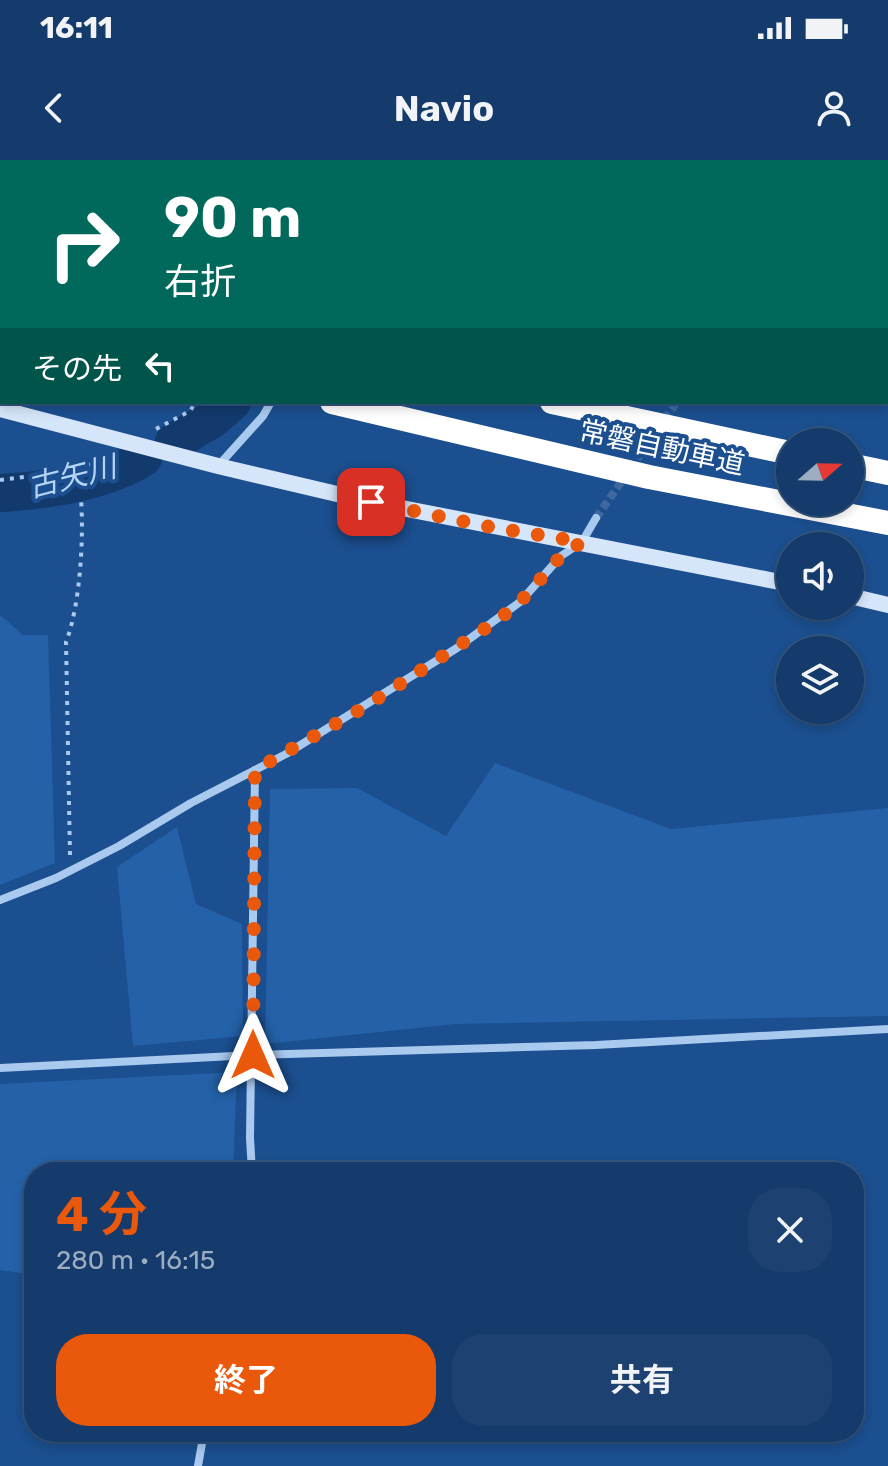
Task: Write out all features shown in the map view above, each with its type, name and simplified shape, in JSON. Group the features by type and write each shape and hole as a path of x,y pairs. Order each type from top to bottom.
{"highway":[{"name":"常磐自動車道","path":"340,404 649,477 888,523"},
{"name":"常磐自動車道","path":"561,404 776,450"},
{"path":"864,468 888,473"}],"street":[{"path":"218,466 263,416 270,404"},
{"path":"0,409 129,444 386,506 776,581"},
{"path":"0,900 119,846 363,708 498,620 520,602 561,556 582,542 596,518"},
{"path":"864,599 888,605"},
{"path":"251,1162 255,770"},
{"path":"0,1068 253,1055 596,1045 888,1029"},
{"path":"198,1466 202,1442"}],"path":[{"path":"0,480 70,471 110,457 190,411 195,404"},
{"path":"72,869 66,642 72,625 79,567 83,523 81,499"}],"shaded area":[{"path":"0,615 23,635 48,635 55,863 0,885"},
{"path":"495,763 671,829 888,808 888,1016 456,1024 265,1044 270,789 357,788 446,836"},
{"path":"177,827 196,904 242,924 243,1036 133,1046 117,867"},
{"path":"237,1072 233,1162 24,1162 24,1274 0,1270 0,1084"}],"waterway":[{"name":"古矢川","path":"174,442 211,420 230,404"},
{"name":"古矢川","path":"0,493 74,484 110,474 143,458"}],"tunnel":[{"path":"596,518 676,404"}],"route":[{"path":"253,1055 255,770 363,708 498,620 520,602 561,556 582,542 371,502"}]}
